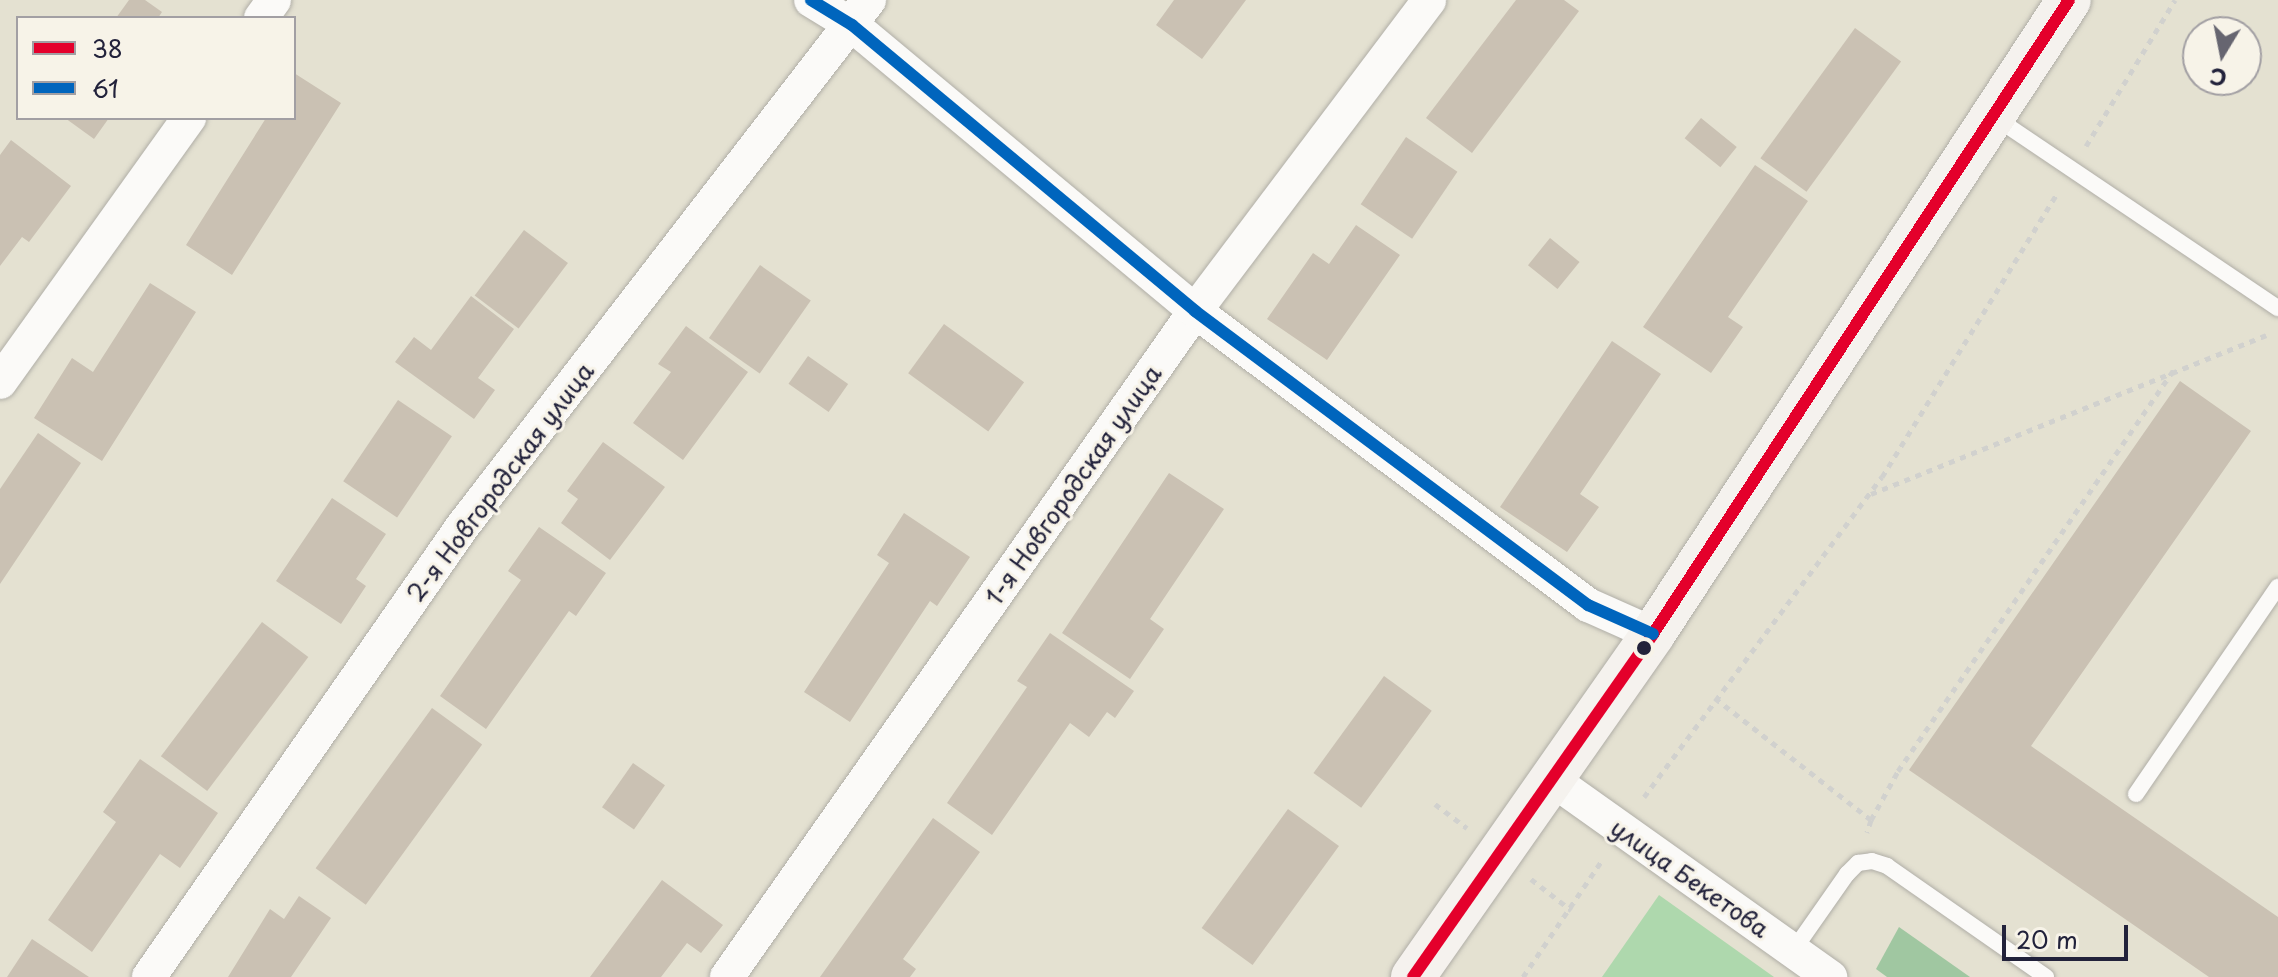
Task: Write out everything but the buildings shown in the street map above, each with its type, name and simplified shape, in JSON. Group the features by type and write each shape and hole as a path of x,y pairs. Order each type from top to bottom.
{"main road":[{"path":"1413,977 1653,634 1996,118 2069,0"}],"street":[{"path":"811,0 861,12 1195,311 1588,605 1653,634"},
{"name":"1-я Новгородская улица","path":"727,977 1195,311 1429,0"},
{"name":"2-я Новгородская улица","path":"149,977 462,527 861,12"},
{"path":"0,382 188,120"},
{"name":"улица Бекетова","path":"1550,778 1830,977"}],"lane":[{"path":"1996,118 2278,308"},
{"path":"2136,794 2278,587"},
{"path":"1793,951 1858,863 1887,866 2046,977"}],"path":[{"path":"1523,977 1621,829 1868,495 2175,0"},
{"path":"1868,495 2176,367 2278,330"},
{"path":"1858,863 1871,820 1898,771 2176,367"},
{"path":"1715,698 1871,820"}],"green space":[{"path":"1659,895 1774,977 1602,977"},
{"path":"1899,927 1970,977 1887,977 1876,969"}],"transit line":[{"name":"61","path":"811,0 852,25 1195,311 1588,605 1653,634"},
{"name":"38","path":"1413,977 1653,634 2069,0"}]}
